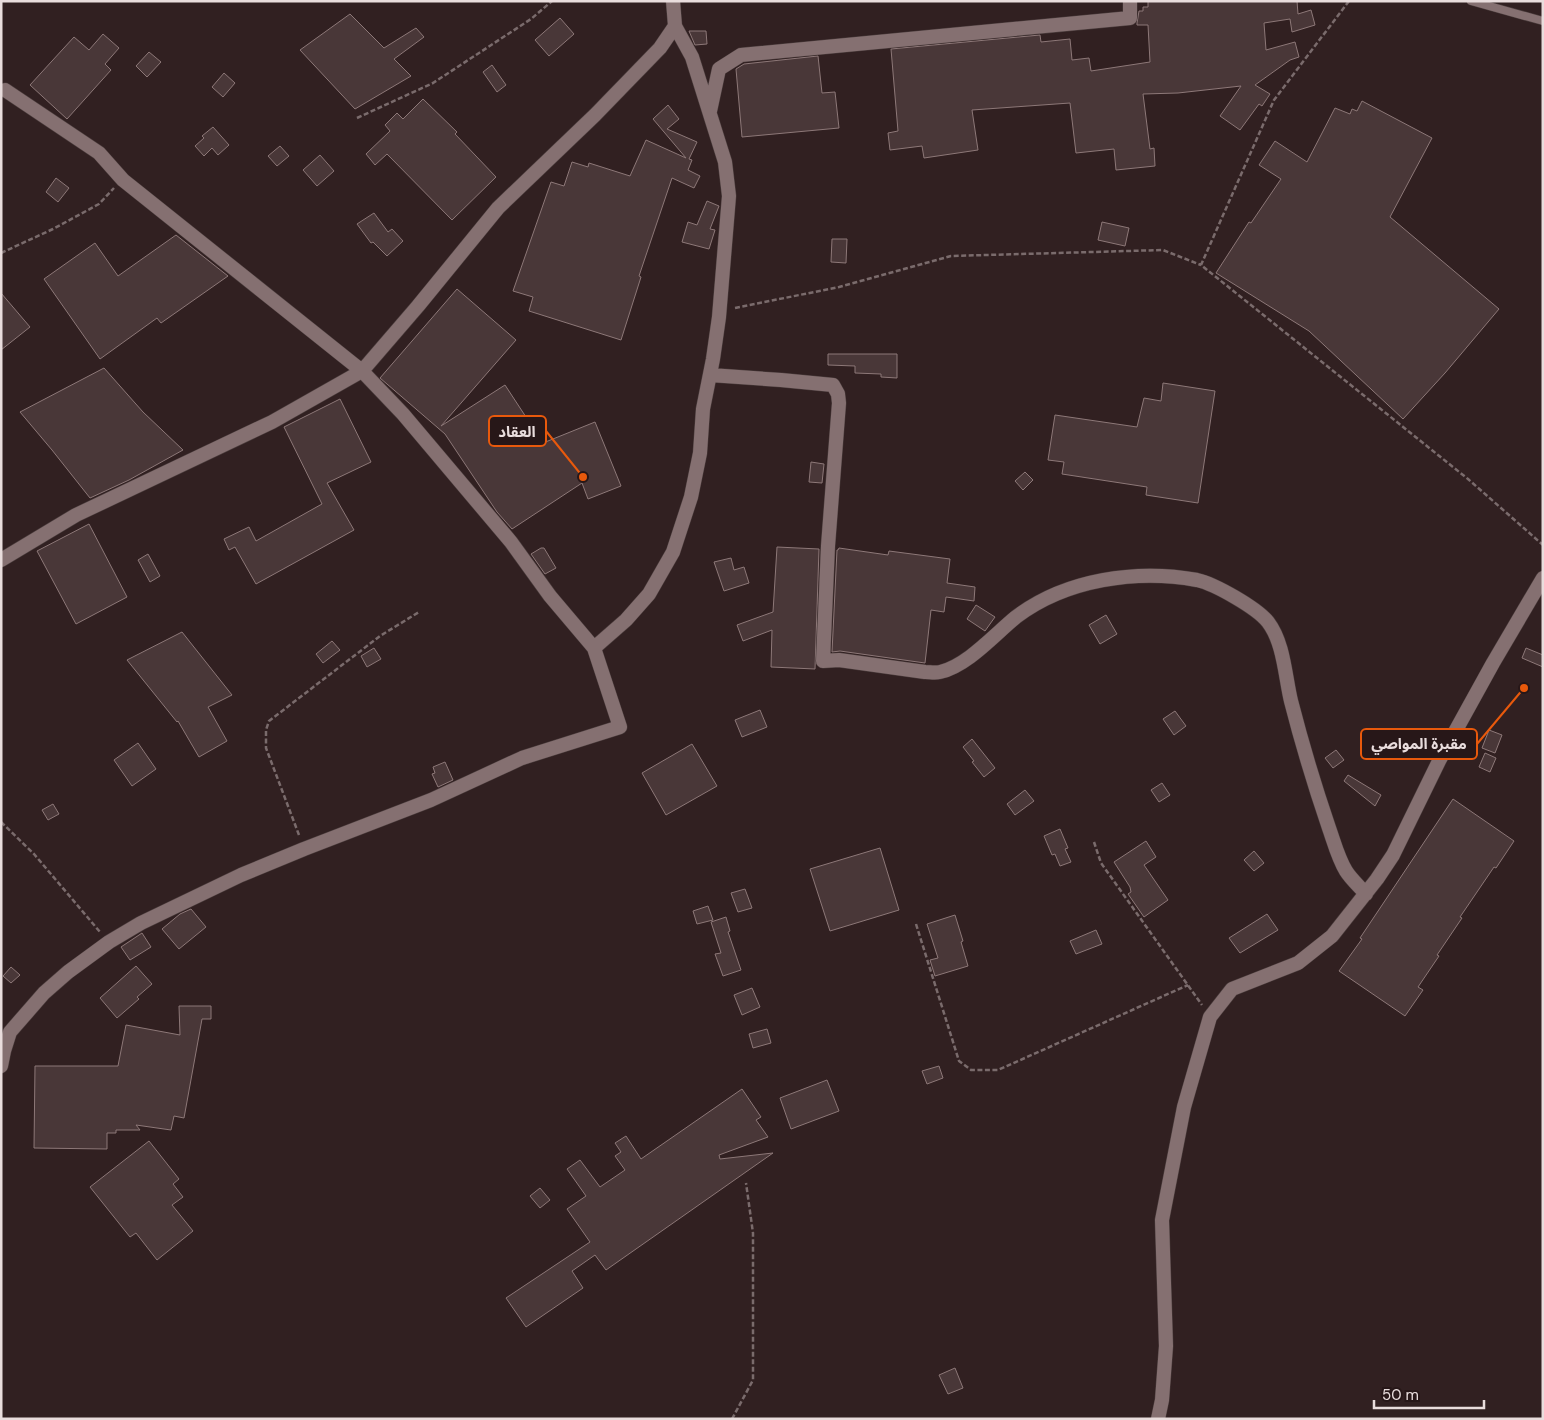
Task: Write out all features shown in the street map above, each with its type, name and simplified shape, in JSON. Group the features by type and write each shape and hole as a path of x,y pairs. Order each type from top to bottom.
{"street":[{"path":"594,648 626,620 649,594 674,552 691,497 700,453 703,409 719,311 729,196 725,162 692,57 675,26 673,1"},
{"path":"710,115 719,69 741,55 1130,18 1130,1"},
{"path":"1,560 76,515 272,422 362,371 498,208 595,115 660,48 675,26"},
{"path":"1,1066 10,1032 44,993 68,972 109,942 141,923 185,901 304,849 431,800 522,758 620,726 594,648 550,596 505,535 403,414 362,371 122,180 99,152 6,90"},
{"path":"710,375 832,385 838,394 839,404 828,546 823,661 840,660 925,672 938,672 953,668 973,654 1018,616 1055,594 1083,584 1126,577 1167,576 1199,581 1220,589 1248,606 1267,621 1274,632 1291,701 1322,808 1346,871 1366,894"},
{"path":"1158,1419 1162,1400 1166,1346 1162,1220 1184,1107 1210,1017 1232,989 1298,963 1332,936 1366,894 1393,855 1440,759 1543,578"}],"lane":[{"path":"1471,1 1543,21"}],"path":[{"path":"357,118 433,83 532,19 552,1"},
{"path":"1201,265 1274,100 1349,1"},
{"path":"1,253 53,229 99,204 122,180"},
{"path":"719,311 839,287 951,256 1163,250 1201,265 1468,479 1543,545"},
{"path":"304,849 266,748 268,721 380,636 419,612"},
{"path":"1,822 34,854 109,942"},
{"path":"1094,842 1101,864 1210,1017"},
{"path":"916,924 959,1061 971,1070 998,1070 1188,985"},
{"path":"732,1419 753,1380 753,1233 746,1183"}],"building":[{"path":"1148,1 1297,1 1298,14 1311,10 1315,25 1292,32 1290,19 1264,23 1266,50 1295,42 1299,57 1290,60 1255,85 1270,94 1262,106 1259,104 1240,130 1220,116 1241,86 1178,93 1143,94 1150,149 1154,148 1155,166 1116,170 1114,149 1076,153 1070,103 972,110 978,150 924,158 922,146 890,150 888,133 898,131 891,49 1040,35 1041,42 1070,39 1072,60 1089,58 1091,71 1150,62 1148,25 1137,25 1139,11 1143,11 1143,7 1148,7"},
{"path":"350,14 384,48 416,28 424,37 394,59 411,76 355,109 300,50"},
{"path":"560,18 574,34 549,56 535,40"},
{"path":"689,31 706,31 707,44 695,45"},
{"path":"103,34 119,48 105,64 111,70 67,119 30,85 74,37 89,50"},
{"path":"149,52 161,62 147,77 136,66"},
{"path":"818,56 822,93 835,92 839,128 742,137 736,69 744,64"},
{"path":"492,65 506,85 497,92 483,72"},
{"path":"224,73 235,83 223,97 212,87"},
{"path":"423,99 457,132 455,134 496,177 452,220 387,154 375,165 366,154 390,131 385,125 397,113 403,119"},
{"path":"1362,101 1432,138 1390,217 1499,309 1403,419 1309,331 1216,273 1249,222 1251,223 1281,179 1259,165 1275,141 1307,162 1335,108 1350,114 1352,109 1357,111"},
{"path":"668,105 679,119 667,129 697,142 689,159 692,160 688,170 700,176 694,188 672,178 639,276 641,277 621,340 529,311 533,297 513,291 551,182 564,186 572,162 588,167 589,163 630,176 646,140 686,158 653,119"},
{"path":"213,127 229,145 218,155 212,148 204,156 195,146 204,138 202,136"},
{"path":"280,146 289,156 277,166 268,156"},
{"path":"320,155 334,171 317,186 303,170"},
{"path":"56,178 69,188 58,202 46,192"},
{"path":"707,201 719,206 710,229 715,230 709,249 682,242 688,222 697,225"},
{"path":"374,213 388,232 392,229 403,241 387,256 373,242 371,243 357,224"},
{"path":"1102,222 1129,228 1125,246 1098,240"},
{"path":"176,235 228,276 161,323 157,318 100,359 44,279 95,243 118,276"},
{"path":"832,239 847,239 846,263 831,262"},
{"path":"457,289 516,340 441,426 505,385 543,443 595,422 621,486 588,499 582,483 512,529 497,512 445,434 380,378"},
{"path":"1,293 30,327 1,350"},
{"path":"828,354 897,354 897,378 881,377 881,374 855,373 855,366 828,365"},
{"path":"104,368 143,412 183,450 129,480 90,498 20,412"},
{"path":"1163,383 1215,391 1198,503 1146,495 1147,487 1062,474 1064,462 1048,460 1055,415 1137,427 1144,398 1161,401"},
{"path":"340,399 371,462 327,483 354,530 256,584 235,547 229,550 224,539 249,527 256,541 322,504 284,427"},
{"path":"811,462 824,464 822,483 809,482"},
{"path":"1025,472 1033,480 1023,490 1015,481"},
{"path":"89,524 127,597 76,624 37,551"},
{"path":"777,547 819,549 815,669 771,667 772,630 743,641 737,625 773,612"},
{"path":"544,548 556,568 545,574 531,554"},
{"path":"839,548 888,555 889,551 950,559 947,583 975,587 974,601 946,597 944,612 931,610 925,663 840,651 832,652 837,550"},
{"path":"148,554 160,576 150,582 138,560"},
{"path":"731,558 734,570 744,567 749,583 724,591 714,562"},
{"path":"976,605 995,617 985,631 967,619"},
{"path":"1106,615 1117,634 1100,644 1089,625"},
{"path":"182,632 232,695 208,707 227,741 199,757 178,721 127,660"},
{"path":"332,641 340,650 323,663 316,654"},
{"path":"374,648 381,659 367,667 361,656"},
{"path":"1526,648 1543,655 1543,667 1522,658"},
{"path":"760,710 767,727 742,737 735,720"},
{"path":"1175,711 1186,726 1174,735 1163,719"},
{"path":"1489,730 1502,735 1495,753 1482,748"},
{"path":"972,739 995,768 984,777 963,747"},
{"path":"138,743 156,769 132,786 114,760"},
{"path":"692,744 717,786 666,815 642,773"},
{"path":"1336,750 1344,760 1333,768 1325,758"},
{"path":"1485,753 1496,758 1490,772 1479,767"},
{"path":"445,762 453,780 438,787 432,774 435,773 433,767"},
{"path":"1348,775 1381,795 1375,806 1344,781"},
{"path":"1162,783 1170,795 1159,802 1151,790"},
{"path":"1025,790 1034,801 1015,815 1007,804"},
{"path":"1453,799 1514,841 1460,917 1462,918 1418,987 1423,990 1405,1016 1339,971"},
{"path":"53,804 59,814 48,820 42,810"},
{"path":"1060,829 1068,848 1065,849 1071,862 1060,866 1055,854 1052,855 1044,836"},
{"path":"1146,841 1156,857 1144,865 1168,900 1144,917 1128,894 1131,892 1130,887 1114,862"},
{"path":"880,848 899,910 830,931 810,869"},
{"path":"1254,851 1264,863 1254,871 1244,860"},
{"path":"745,889 752,908 738,912 731,893"},
{"path":"708,906 713,920 697,924 693,911"},
{"path":"191,909 206,927 179,949 162,929 180,914"},
{"path":"1267,914 1278,930 1240,953 1229,938"},
{"path":"955,915 968,966 935,976 930,960 938,958 927,924"},
{"path":"726,917 730,931 728,932 741,970 723,976 715,954 721,953 711,922"},
{"path":"1096,930 1102,944 1076,954 1070,941"},
{"path":"142,933 151,947 130,960 121,947"},
{"path":"136,966 152,984 137,997 139,999 117,1018 100,998"},
{"path":"11,967 20,975 11,983 3,976"},
{"path":"752,988 760,1007 742,1015 734,995"},
{"path":"179,1006 211,1006 211,1019 202,1019 184,1118 174,1116 171,1130 136,1125 140,1130 116,1130 116,1133 107,1133 107,1149 34,1148 35,1066 118,1066 126,1025 180,1035"},
{"path":"767,1029 771,1043 753,1048 749,1034"},
{"path":"939,1066 943,1078 927,1084 922,1071"},
{"path":"827,1080 839,1111 791,1129 780,1098"},
{"path":"742,1089 761,1117 756,1120 768,1137 719,1155 720,1159 773,1153 606,1270 595,1255 572,1271 583,1288 526,1327 506,1298 590,1242 567,1209 586,1196 567,1169 580,1160 600,1187 625,1170 615,1156 621,1152 615,1143 626,1136 641,1159"},
{"path":"149,1141 179,1179 173,1184 183,1197 172,1205 193,1231 157,1260 136,1233 130,1237 90,1187"},
{"path":"540,1188 550,1200 540,1208 530,1196"},
{"path":"955,1368 963,1388 948,1394 939,1375"}],"place":[{"name":"العقاد","path":"583,477"},
{"name":"مقبرة المواصي","path":"1524,688"}]}
